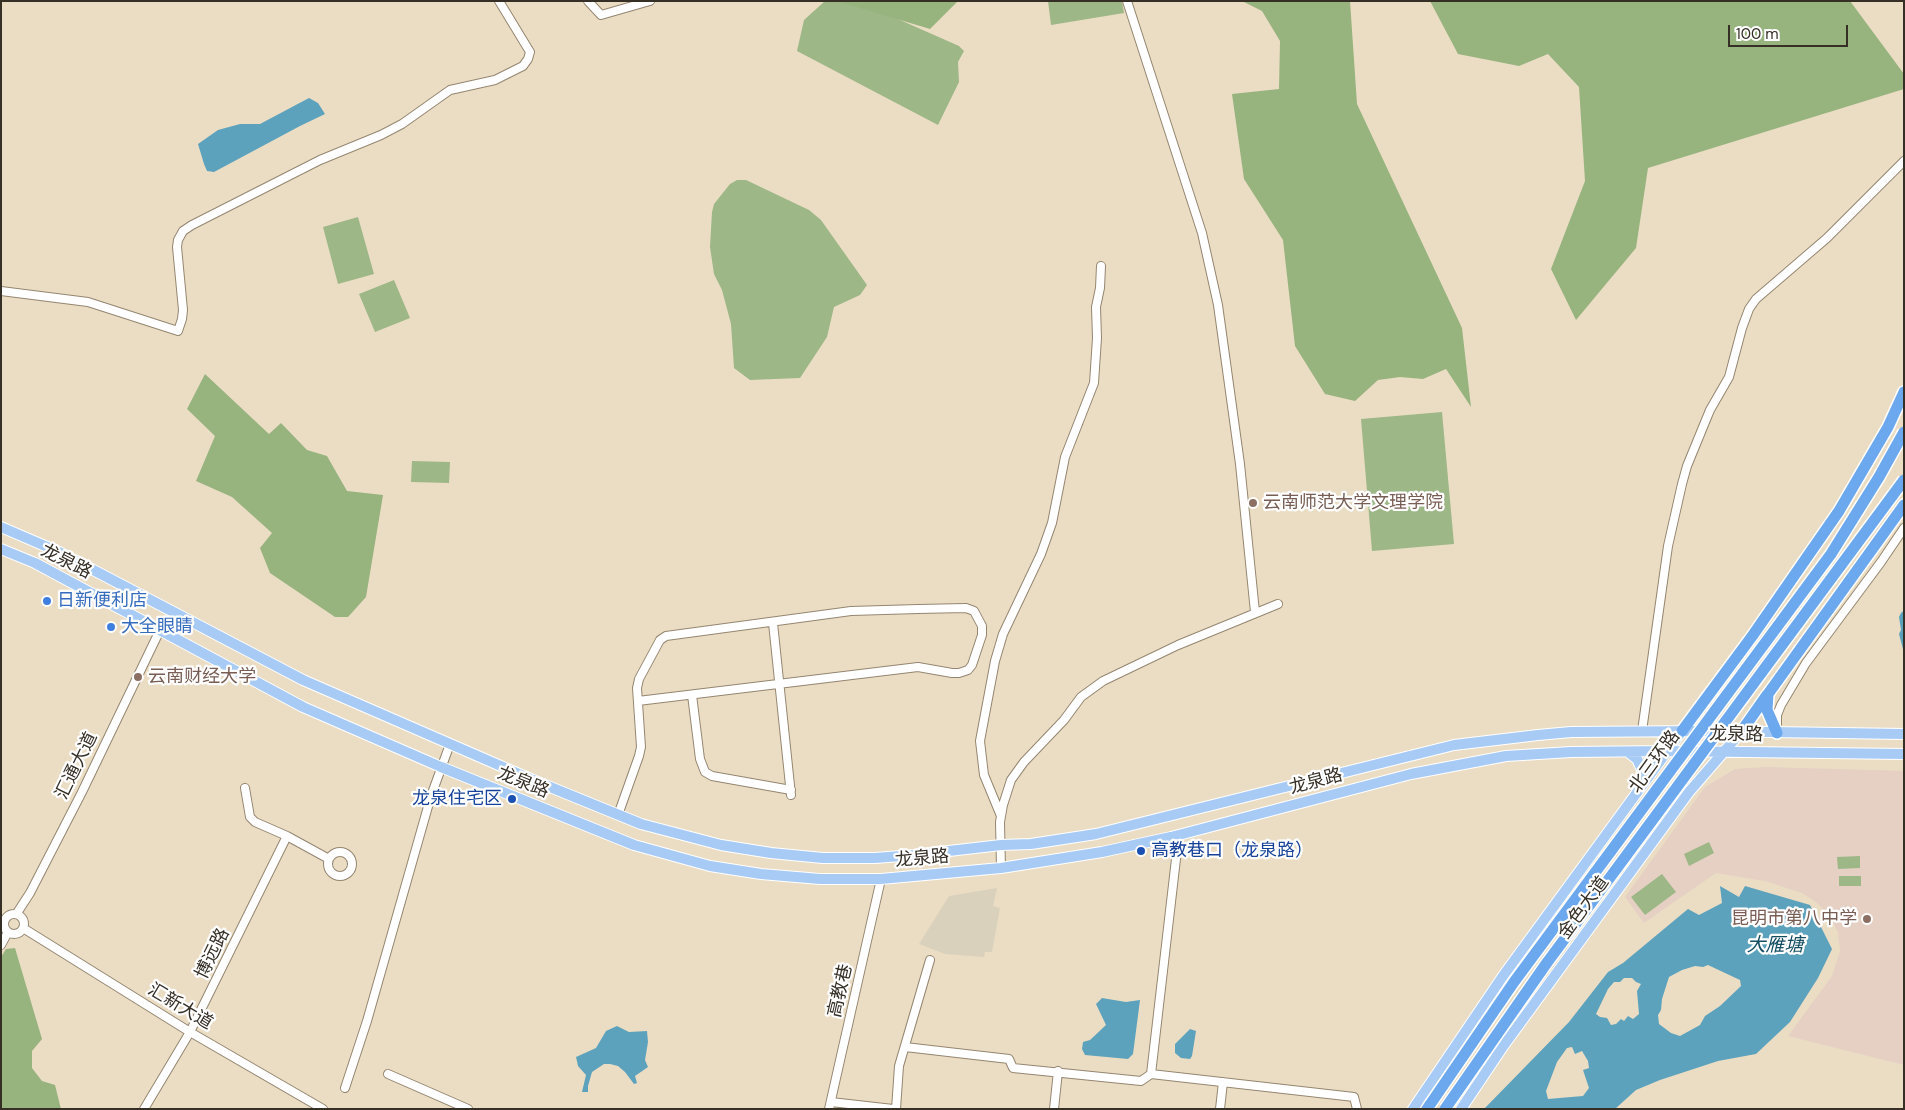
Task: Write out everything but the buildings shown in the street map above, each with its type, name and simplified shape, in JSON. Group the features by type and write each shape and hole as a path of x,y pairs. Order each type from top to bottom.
{"highway":[{"path":"1682,732 1753,635 1839,510 1888,427 1904,392"},
{"name":"北三环路","path":"1427,1109 1514,982 1831,554 1879,477 1904,432"},
{"name":"北三环路","path":"1445,1109 1546,964 1904,480"},
{"path":"1741,732 1904,505"},
{"path":"1768,694 1767,710 1777,733"}],"main road":[{"name":"龙泉路","path":"1,527 59,552 303,680 618,816 678,835 721,845 771,853 822,858 914,855 1001,845 1031,844 1096,834 1454,745 1538,735 1571,732 1904,734"},
{"name":"龙泉路","path":"1,549 35,564 303,707 441,767 610,837 666,855 710,866 761,874 820,880 881,880 1001,868 1102,852 1171,837 1411,774 1496,758 1571,752 1666,751 1904,754"},
{"name":"金色大道","path":"1413,1109 1498,983 1618,820 1666,751 1682,732"},
{"name":"金色大道","path":"1461,1109 1504,1045 1689,792 1741,732"},
{"path":"1628,752 1637,759 1642,770 1642,784"},
{"path":"1618,820 1631,816 1643,820 1651,830 1651,844"}],"street":[{"path":"1,291 88,302 178,330 183,310 177,246 183,231 320,160 381,135 402,124 450,90 495,80 523,66 530,52 499,1"},
{"path":"588,1 601,15 650,1"},
{"path":"1127,1 1202,233 1218,305 1240,464 1255,612"},
{"path":"1642,732 1668,546 1685,475 1710,410 1729,377 1749,309 1756,299 1826,238 1904,161"},
{"path":"1001,816 984,776 980,741 1003,634 1044,546 1052,523 1065,457 1094,383 1097,338 1096,307 1100,288 1101,266"},
{"path":"1777,733 1777,715 1789,690 1806,663 1904,528"},
{"path":"1001,868 1001,816 1011,780 1024,762 1064,720 1081,697 1102,682 1178,645 1278,604"},
{"path":"618,816 641,747 637,688 639,680 660,640 672,635 773,623 851,611 966,608 974,611 982,626 982,635 972,665 968,670 960,673 918,667 638,701"},
{"path":"692,695 700,760 705,772 712,776 791,793 773,623"},
{"name":"汇通大道","path":"17,913 30,893 82,792 160,630"},
{"path":"345,1088 367,1021 431,796 450,744"},
{"path":"244,788 250,817 260,825 287,836 329,859"},
{"name":"博远路","path":"144,1109 190,1032 287,836"},
{"path":"1151,1074 1176,859 1171,837"},
{"name":"高教巷","path":"830,1105 881,880"},
{"path":"17,913 23,918 24,928 15,934 8,932 4,926 3,918 17,913"},
{"name":"汇新大道","path":"24,928 190,1032 323,1109"},
{"path":"1,945 8,932"},
{"path":"830,1105 895,1109 900,1066 930,960"},
{"path":"905,1047 1009,1059 1013,1068 1058,1071 1141,1081 1151,1074 1354,1097 1357,1109"},
{"path":"1054,1109 1058,1071"},
{"path":"388,1074 468,1109"},
{"path":"1220,1109 1223,1082"}],"shaded area":[{"name":"昆明市第八中学","path":"1766,767 1904,771 1904,1065 1788,1036 1832,976 1840,951 1838,932 1829,915 1816,902 1802,893 1765,881 1716,873 1644,923 1625,897 1705,787 1735,769"},
{"path":"997,888 993,906 1000,908 992,952 985,952 984,957 945,954 919,944 949,896"}],"green space":[{"path":"825,1 857,1 959,46 964,51 958,62 959,82 938,125 797,51 804,20"},
{"path":"837,1 958,1 930,29"},
{"path":"1048,1 1122,1 1124,13 1051,25"},
{"path":"1242,1 1350,1 1357,104 1462,328 1471,407 1446,369 1423,379 1400,377 1378,380 1355,401 1325,394 1295,346 1283,240 1244,179 1232,94 1279,89 1280,41 1262,11"},
{"path":"1430,1 1850,1 1904,74 1904,89 1648,168 1636,248 1576,320 1551,269 1585,181 1579,87 1548,54 1519,66 1458,54"},
{"path":"737,180 746,180 809,210 821,220 867,285 860,295 834,307 827,337 800,378 750,380 734,368 731,324 722,290 714,274 710,247 714,204 730,184"},
{"path":"358,217 374,274 338,284 323,227"},
{"path":"394,280 410,318 375,332 359,294"},
{"path":"205,374 269,434 281,423 307,450 327,456 347,491 383,495 366,597 348,617 335,617 270,573 260,548 272,533 232,497 196,481 215,436 187,409"},
{"path":"1442,412 1454,544 1372,551 1361,419"},
{"path":"412,461 450,462 449,483 411,482"},
{"path":"1709,842 1714,853 1689,866 1684,854"},
{"path":"1860,856 1860,868 1838,869 1837,857"},
{"path":"1662,874 1676,892 1645,915 1631,897"},
{"path":"1839,876 1861,876 1861,886 1839,886"},
{"path":"15,948 42,1039 32,1051 32,1068 42,1081 55,1085 61,1109 1,1109 1,957 6,949"}],"water":[{"path":"309,98 318,103 325,114 214,172 207,171 198,144 218,130 240,124 260,124"},
{"path":"1904,610 1904,653 1899,634 1901,630 1899,617"},
{"name":"大雁塘","path":"1720,886 1739,897 1745,886 1810,905 1832,949 1818,978 1790,1022 1756,1054 1718,1061 1660,1080 1636,1090 1615,1109 1484,1109 1569,1022 1608,972 1623,963 1688,909 1699,915 1722,903","holes":["1708,965 1740,980 1741,986 1720,1006 1705,1016 1700,1025 1680,1036 1671,1033 1659,1024 1658,1015 1669,977 1682,970","1624,978 1632,978 1641,984 1637,991 1639,1014 1633,1019 1628,1016 1624,1021 1621,1019 1616,1024 1611,1025 1607,1018 1596,1014 1608,989 1614,982 1620,982","1572,1047 1575,1054 1582,1051 1588,1061 1589,1068 1583,1070 1589,1088 1583,1096 1548,1099 1546,1091 1557,1062 1567,1048"]},
{"path":"1102,998 1126,1002 1140,1000 1133,1054 1128,1059 1085,1055 1082,1049 1083,1042 1090,1040 1106,1025 1096,1004"},
{"path":"617,1026 629,1032 647,1031 648,1042 645,1060 648,1067 635,1076 637,1083 634,1084 618,1066 604,1064 592,1072 588,1092 582,1092 586,1075 578,1066 576,1057 596,1048 606,1031"},
{"path":"1190,1029 1196,1031 1192,1056 1190,1059 1181,1058 1175,1053 1175,1044"}],"place":[{"name":"云南师范大学文理学院","path":"1253,503"},
{"name":"日新便利店","path":"47,601"},
{"name":"大全眼睛","path":"111,627"},
{"name":"云南财经大学","path":"138,677"},
{"name":"龙泉住宅区","path":"512,799"},
{"name":"高教巷口（龙泉路）","path":"1141,851"},
{"name":"昆明市第八中学","path":"1867,919"}]}
